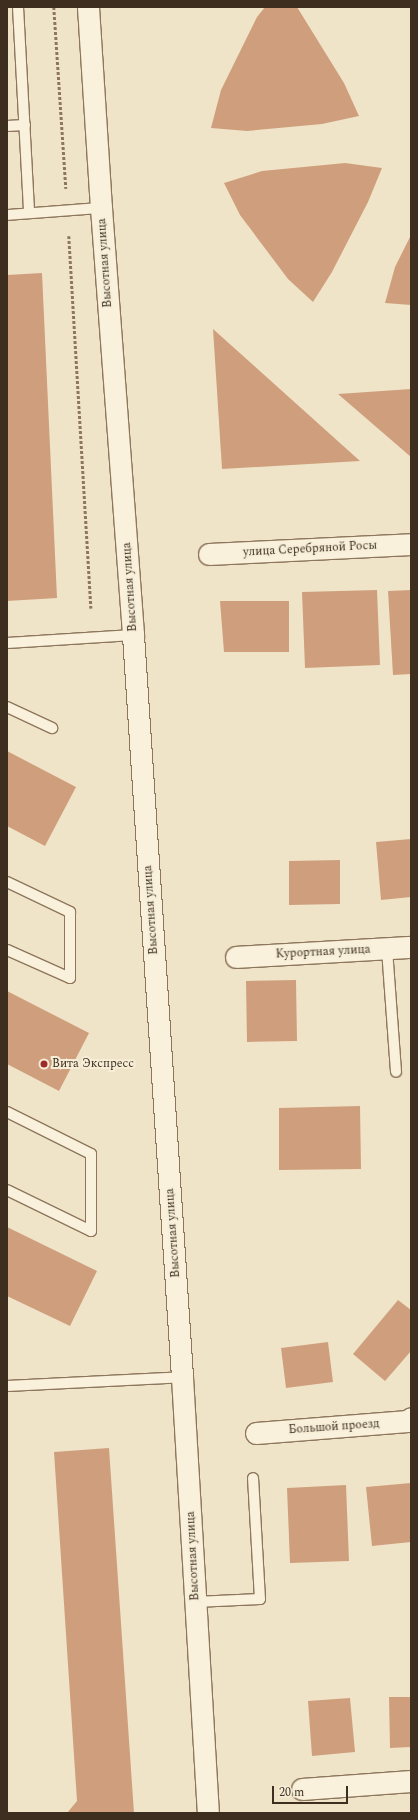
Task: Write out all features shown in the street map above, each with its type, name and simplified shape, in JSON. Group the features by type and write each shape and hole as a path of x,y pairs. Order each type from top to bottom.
{"street":[{"name":"Высотная улица","path":"88,7 101,208 133,635 182,1377 208,1813"},
{"name":"улица Серебряной Росы","path":"209,554 411,544"},
{"name":"Курортная улица","path":"236,957 411,947"},
{"name":"Большой проезд","path":"256,1433 408,1421 411,1418"},
{"path":"302,1789 411,1781"}],"lane":[{"path":"18,7 30,213"},
{"path":"7,126 25,124"},
{"path":"7,215 101,208"},
{"path":"7,643 133,635"},
{"path":"7,707 52,728"},
{"path":"7,882 70,912 70,978 7,950"},
{"path":"387,949 396,1072"},
{"path":"7,1112 91,1154 91,1231 7,1190"},
{"path":"7,1386 182,1377"},
{"path":"195,1602 260,1599 253,1478"}],"path":[{"path":"54,7 66,189"},
{"path":"69,236 91,608"}],"building":[{"path":"265,7 297,7 344,83 359,116 322,124 247,131 211,128 221,90 257,17"},
{"path":"345,163 382,168 368,202 332,272 313,302 288,279 240,215 224,183 262,171"},
{"path":"411,235 411,305 385,303 395,267"},
{"path":"42,273 57,598 7,601 7,275"},
{"path":"213,329 360,461 222,469"},
{"path":"411,389 411,457 338,394"},
{"path":"377,590 380,665 305,668 302,592"},
{"path":"411,590 411,674 393,675 388,591"},
{"path":"220,601 289,601 289,652 224,652"},
{"path":"7,751 76,787 45,846 7,826"},
{"path":"411,839 411,897 381,900 376,842"},
{"path":"340,860 340,904 289,905 289,861"},
{"path":"296,980 297,1041 247,1042 246,981"},
{"path":"7,991 89,1033 59,1091 7,1064"},
{"path":"360,1106 361,1169 279,1170 279,1108"},
{"path":"7,1227 97,1271 70,1326 7,1296"},
{"path":"398,1300 411,1310 411,1351 385,1381 353,1354"},
{"path":"328,1342 333,1382 286,1388 281,1348"},
{"path":"109,1448 134,1813 67,1813 77,1801 54,1452"},
{"path":"411,1483 411,1542 372,1546 366,1487"},
{"path":"346,1485 349,1561 290,1563 287,1488"},
{"path":"389,1697 411,1697 411,1747 390,1748"},
{"path":"350,1698 355,1752 312,1756 308,1701"}],"place":[{"name":"Вита Экспресс","path":"44,1064"}]}
